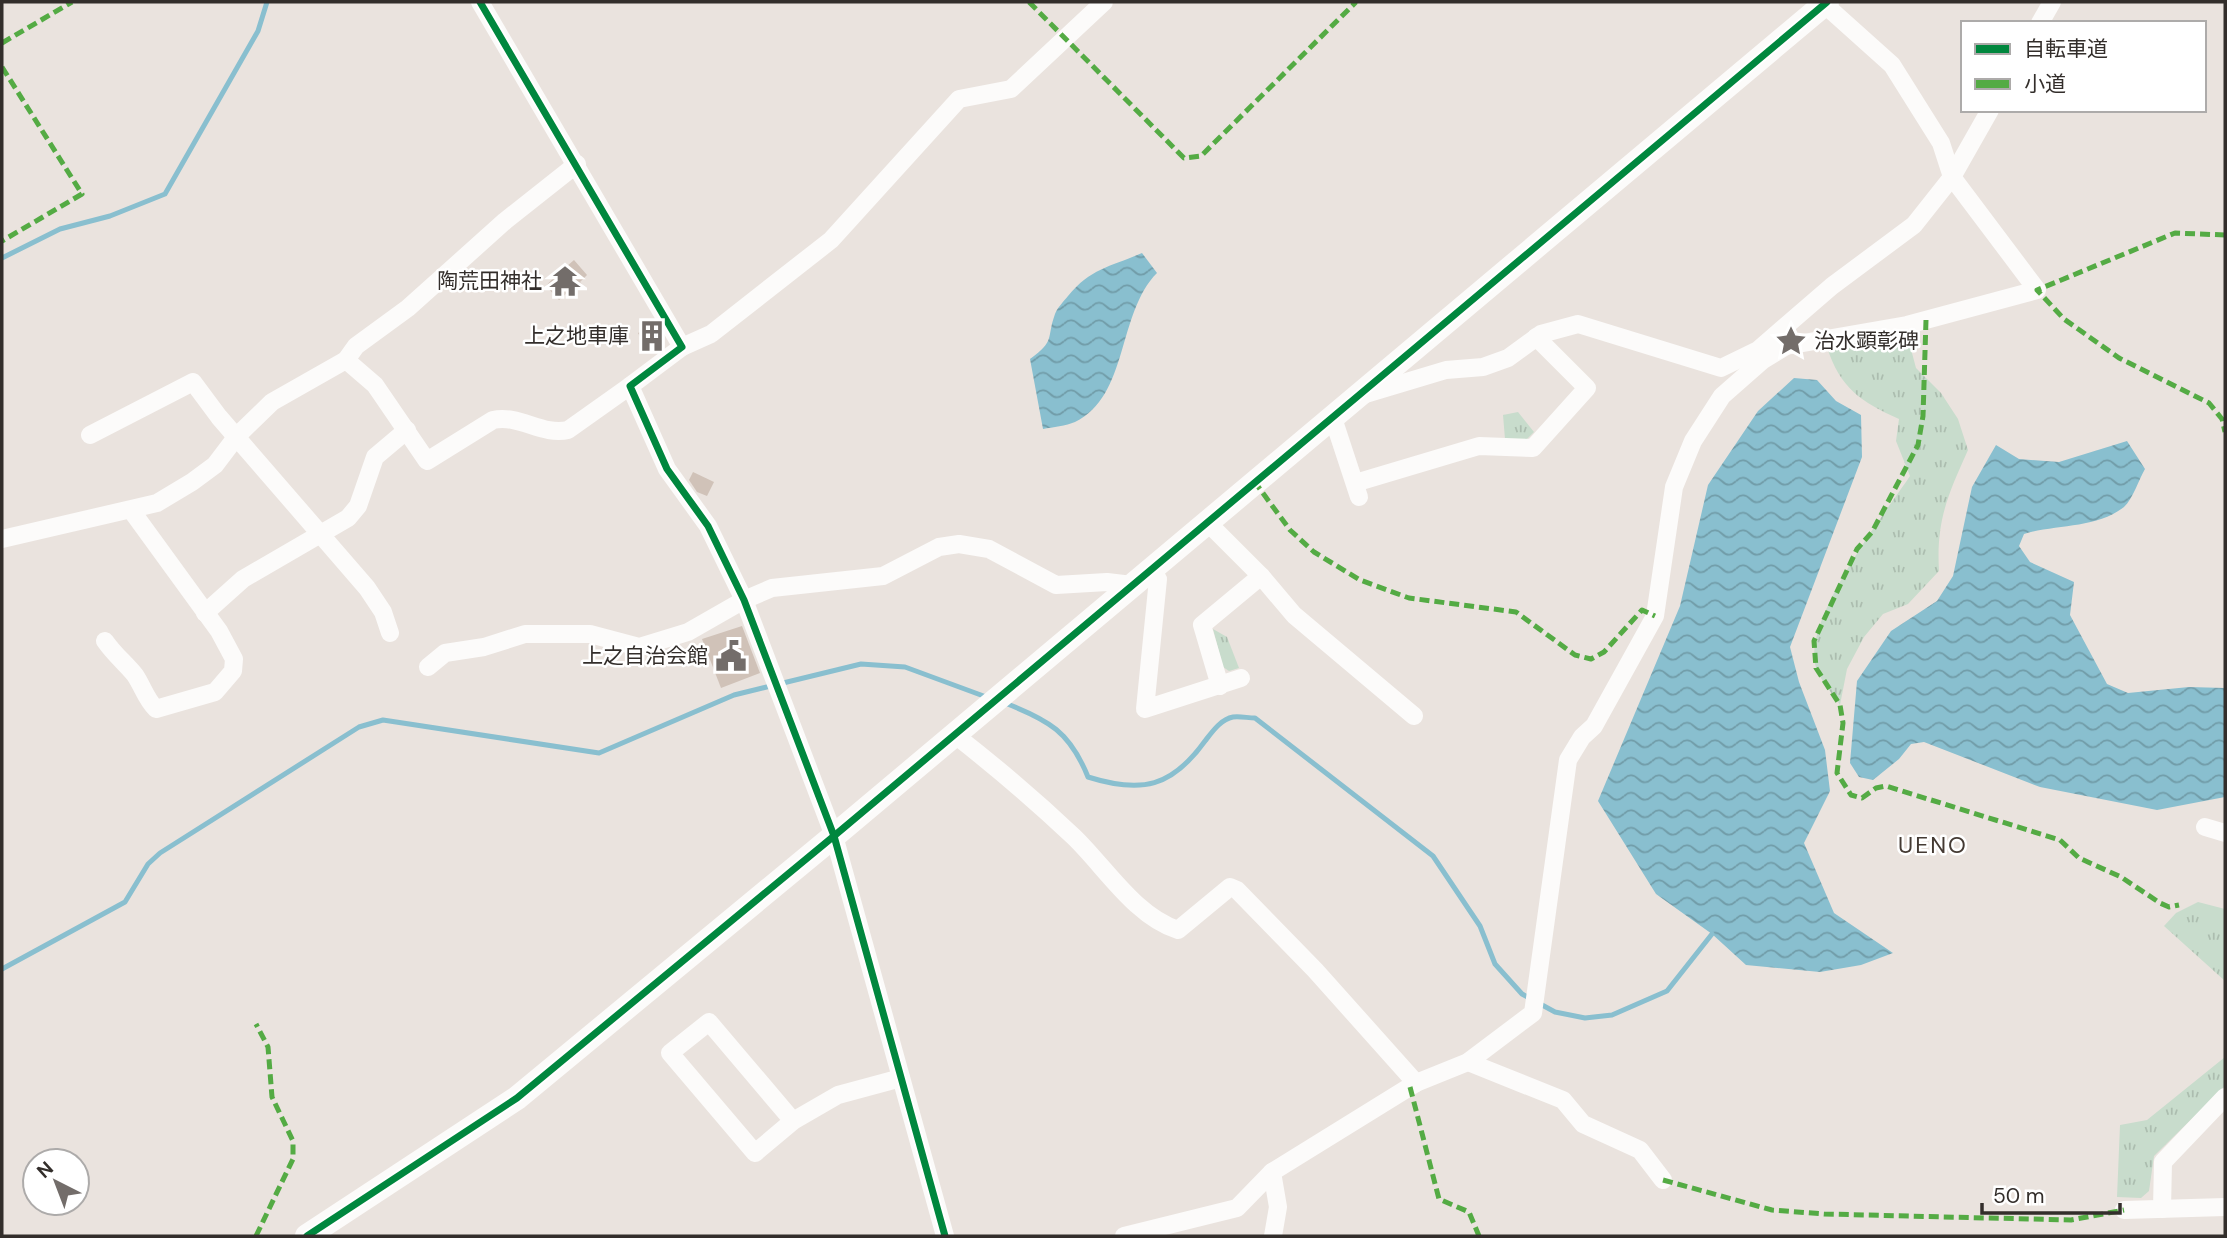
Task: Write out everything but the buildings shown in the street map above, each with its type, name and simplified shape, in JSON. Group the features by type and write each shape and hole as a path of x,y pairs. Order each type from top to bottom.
{"street":[{"path":"480,2 682,347"},
{"path":"346,360 375,385 427,461 493,420 502,418 557,433 568,430 682,347 712,334 831,240 959,99 1011,89 1104,2"},
{"path":"2041,21 2052,2"},
{"path":"307,1236 517,1098 955,735 1332,415 1826,3 1892,65 1941,143 1952,177 2037,290 1907,325 1781,341 1721,368 1590,326 1560,326 1536,337 1507,358 1483,367 1446,370 1353,398"},
{"path":"1124,1236 1237,1208 1272,1172 1416,1083 1468,1062 1533,1013 1568,760 1582,737 1594,726 1655,617 1674,487 1693,441 1722,396 1763,360 1832,286 1914,225 1952,177 1989,112"},
{"path":"2,539 157,503 192,482 215,465 237,436 272,402 346,360 356,346 408,308 505,221 577,164"},
{"path":"1332,415 1357,490 1479,446 1533,448 1587,388 1536,337"},
{"path":"90,435 193,382 367,588 383,612 390,633"},
{"path":"630,386 667,469 708,526 744,600 834,836 945,1236"},
{"path":"205,613 243,579 348,518 358,506 375,457 407,430"},
{"path":"105,641 116,658 134,674 148,701 156,709 215,692 233,671 234,659 205,613 131,510"},
{"path":"1206,521 1261,576 1294,615 1414,716"},
{"path":"428,667 445,653 484,647 525,634 590,634 639,648 688,632 744,600 772,588 883,576 939,547 959,544 989,549 1056,586 1107,582 1132,585"},
{"path":"1150,569 1158,579 1145,709 1241,678"},
{"path":"1220,686 1202,625 1261,576"},
{"path":"955,735 1015,782 1144,911 1163,926 1178,930 1230,887 1237,890 1315,970 1416,1083"},
{"path":"2205,827 2225,832"},
{"path":"793,1121 709,1022 670,1053 755,1153 793,1121 838,1095 901,1078"},
{"path":"1468,1062 1563,1100 1583,1124 1640,1150 1663,1180"},
{"path":"2162,1209 2163,1162 2225,1097"},
{"path":"1272,1172 1278,1208 1273,1236"},
{"path":"2124,1210 2225,1206"}],"green space":[{"path":"1901,334 1908,338 1916,368 1941,393 1958,419 1968,450 1945,508 1939,537 1939,571 1908,604 1883,614 1864,637 1847,669 1840,705 1822,680 1815,664 1815,644 1822,620 1865,540 1910,476 1896,441 1899,419 1863,400 1845,383 1827,347"},
{"path":"1518,412 1534,432 1526,440 1505,439 1503,415"},
{"path":"1213,629 1227,637 1239,668 1229,671 1223,667"},
{"path":"2198,902 2225,909 2225,981 2164,926 2176,913"},
{"path":"2225,1057 2225,1086 2154,1156 2149,1191 2141,1198 2117,1197 2120,1125 2147,1120"}],"water":[{"path":"1142,253 1157,273 1144,290 1135,310 1105,393 1092,410 1075,422 1043,429 1030,359 1047,343 1056,312 1085,279"},
{"path":"1794,378 1817,380 1836,401 1861,415 1862,457 1790,647 1799,682 1825,750 1830,791 1804,843 1834,913 1893,953 1861,965 1820,972 1746,965 1712,934 1656,894 1598,801 1680,606 1708,485 1758,411"},
{"path":"2127,441 2145,469 2124,507 2088,523 2024,534 2019,546 2030,562 2074,582 2070,615 2107,684 2128,693 2189,687 2225,688 2225,797 2157,810 2040,787 1924,742 1911,744 1899,759 1873,780 1859,777 1850,763 1857,681 1891,631 1937,601 1953,576 1972,487 1996,445 2019,459 2059,462"}],"waterway":[{"path":"2,258 60,229 110,216 165,194 258,31 267,2"},
{"path":"2,969 125,902 148,864 160,853 359,727 383,720 599,753 734,695 861,664 905,667 989,698"},
{"path":"1005,703 1034,715 1065,738 1074,749 1088,777 1124,785 1154,783 1168,777 1193,756 1225,720 1236,717 1255,718 1433,856 1480,926 1495,964 1522,994 1555,1012 1585,1018 1612,1015 1667,991 1712,934"}],"marked path":[{"path":"2,43 72,2"},
{"path":"1029,2 1184,158 1201,156 1356,2"},
{"path":"2,67 82,194 2,241"},
{"path":"2225,235 2175,233 2037,290 2064,319 2119,358 2209,403 2222,419 2225,432"},
{"path":"1926,320 1923,416 1918,445 1872,532 1857,549 1814,641 1816,668 1840,705 1843,723 1837,773 1851,795 1862,798 1876,788 1886,786 2060,840 2079,858 2121,877 2160,903 2169,907 2179,905"},
{"path":"1254,481 1290,530 1314,552 1360,580 1409,598 1516,612 1575,655 1591,659 1604,652 1642,610 1655,616"},
{"path":"256,1024 268,1047 272,1097 293,1141 293,1159 256,1236"},
{"path":"1410,1087 1439,1199 1469,1212 1479,1236"},
{"path":"1663,1180 1772,1210 1824,1214 2071,1220 2124,1210"}],"cycle path":[{"path":"480,2 682,347 630,386 667,469 708,526 744,600 834,836 945,1236"},
{"path":"307,1236 517,1098 834,836 1827,2"}],"place":[{"name":"陶荒田神社","path":"565,281"},
{"name":"上之地車庫","path":"652,336"},
{"name":"治水顕彰碑","path":"1791,341"},
{"name":"上之自治会館","path":"731,656"}],"district":[{"name":"UENO","path":"1933,845"}]}
